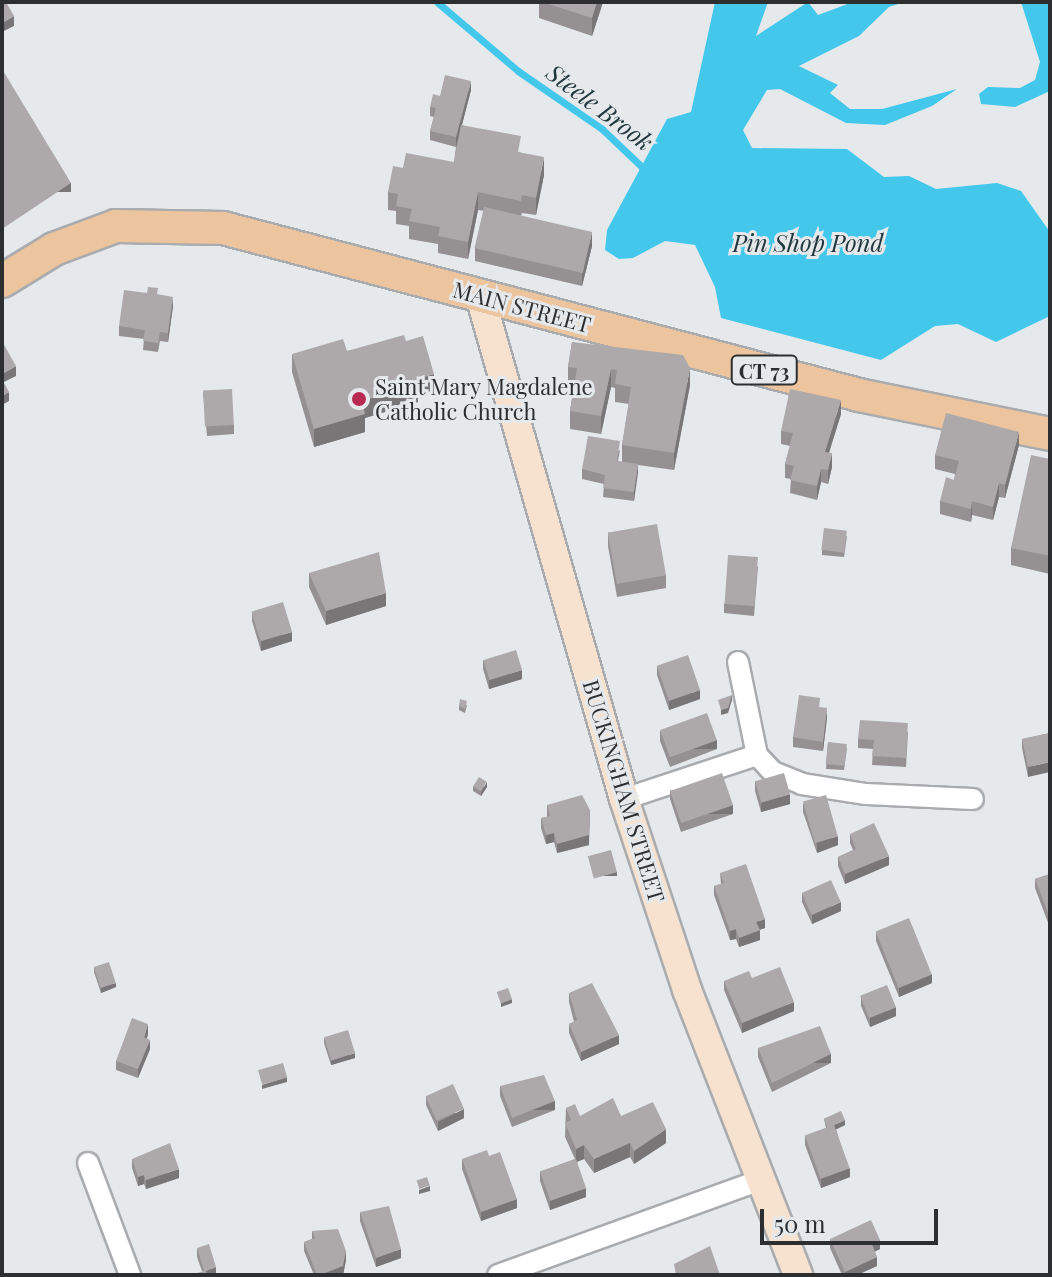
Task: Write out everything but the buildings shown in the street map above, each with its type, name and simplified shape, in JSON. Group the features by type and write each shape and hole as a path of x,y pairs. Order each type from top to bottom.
{"main road":[{"name":"MAIN STREET","path":"2,281 92,233 142,223 223,228 859,395 1050,434"},
{"name":"BUCKINGHAM STREET","path":"480,296 624,799 687,990 798,1275"}],"street":[{"path":"738,662 757,755 773,772 802,784 866,794 973,799"},
{"path":"624,799 757,755"},
{"path":"88,1163 130,1275"},
{"path":"498,1275 761,1180"}],"water":[{"name":"Pin Shop Pond","path":"715,2 768,2 756,36 808,2 818,15 853,2 904,2 889,7 859,36 799,66 838,85 830,93 850,109 882,109 957,89 932,106 885,125 846,123 780,89 767,90 743,130 752,148 847,149 884,177 909,176 936,189 997,183 1021,191 1050,232 1050,316 996,342 958,324 935,326 881,360 721,318 715,287 695,245 665,241 633,258 619,259 605,250 607,230 667,119 691,112"},
{"path":"1021,2 1050,2 1050,91 1015,107 981,104 979,94 988,87 1020,88 1035,80 1040,62"}],"waterway":[{"name":"Steele Brook","path":"437,2 518,71 602,129 642,167 650,167"}],"place":[{"name":"Saint Mary Magdalene Catholic Church","path":"359,399"}]}
